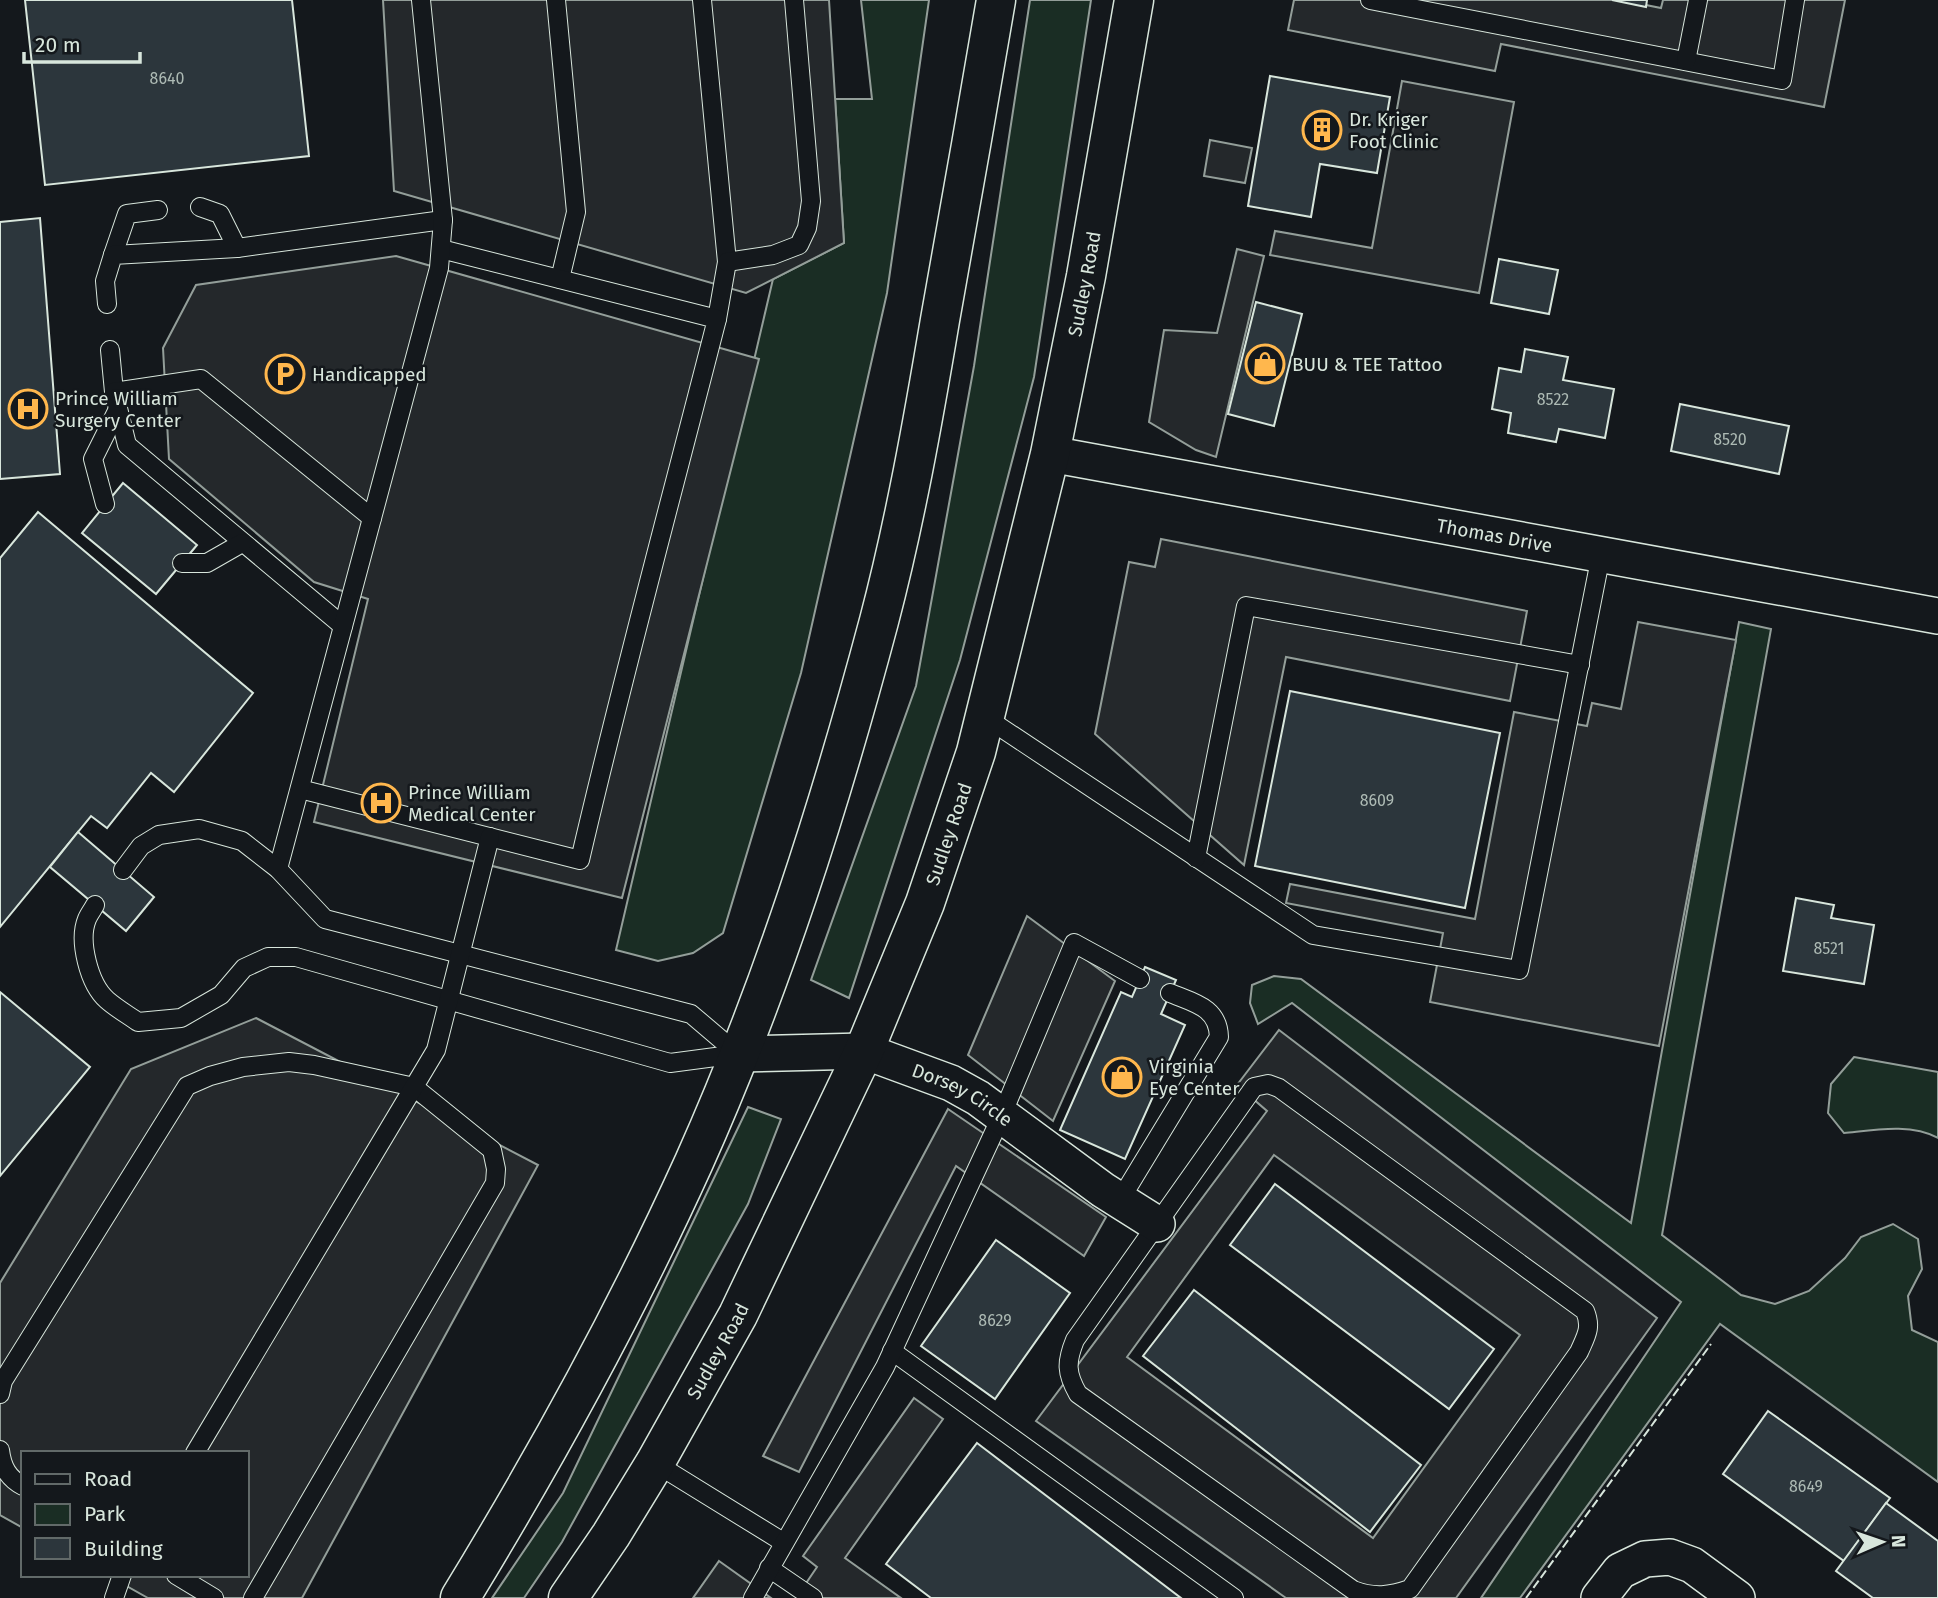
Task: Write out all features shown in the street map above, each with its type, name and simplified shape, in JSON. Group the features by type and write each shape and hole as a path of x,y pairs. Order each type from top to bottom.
{"main road":[{"path":"460,1598 501,1531 615,1328 695,1160 768,978 829,801 879,621 913,475 996,0"},
{"name":"Sudley Road","path":"568,1598 655,1463 738,1315 864,1051 925,903 974,759 1050,454 1086,276 1134,0"}],"street":[{"name":"Thomas Drive","path":"1050,454 1938,616"},
{"name":"Dorsey Circle","path":"738,1054 864,1051 951,1083 1002,1115 1157,1224"},
{"path":"1599,1598 1620,1571 1646,1559 1670,1557 1692,1565 1737,1598"}],"lane":[{"path":"278,869 439,268 443,220 421,0"},
{"path":"556,0 576,212 560,279"},
{"path":"300,789 580,860 629,652 662,538 718,319 727,262 702,0"},
{"path":"727,262 773,255 799,245 807,228 811,201 794,0"},
{"path":"1370,0 1782,80 1795,0"},
{"path":"1686,61 1698,0"},
{"path":"200,207 220,214 237,248"},
{"path":"107,304 105,281 127,214 158,210"},
{"path":"113,256 237,248 443,220"},
{"path":"441,249 718,319"},
{"path":"110,351 114,391 127,445 343,626"},
{"path":"114,391 201,379 372,518"},
{"path":"106,504 93,459 118,410"},
{"path":"182,563 207,563 242,543"},
{"path":"985,717 1312,935 1519,970 1601,555"},
{"path":"1196,858 1246,606 1580,665"},
{"path":"123,870 141,846 159,835 199,829 242,841 278,869 325,919 691,1014 738,1054"},
{"path":"196,1451 436,1050 490,838"},
{"path":"95,905 86,921 85,942 85,957 93,980 106,999 138,1022 181,1017 221,995 244,968 268,957 296,957 670,1063 738,1054"},
{"path":"753,1598 892,1351 1002,1115 1074,943 1140,979"},
{"path":"1120,1200 1219,1037 1218,1024 1210,1011 1170,993"},
{"path":"0,1394 3,1381 187,1086 209,1076 243,1067 289,1062 414,1087 492,1150 496,1169 495,1183 253,1598"},
{"path":"1268,1084 1279,1088 1585,1311 1589,1320 1589,1331 1579,1352 1410,1589 1389,1596 1366,1595 1353,1590 1078,1394 1070,1380 1068,1359 1074,1340 1157,1224 1254,1087 1268,1084"},
{"path":"892,1351 1234,1598"},
{"path":"0,1450 10,1479 21,1485"},
{"path":"655,1463 783,1542"},
{"path":"769,1568 813,1598"},
{"path":"114,1598 121,1577"},
{"path":"179,1577 214,1598"}],"green space":[{"path":"861,0 929,0 887,293 801,673 723,933 693,953 658,961 616,950 773,279 844,243 835,99 872,99"},
{"path":"1030,0 1091,0 1034,377 960,660 849,998 811,980 916,686 974,366"},
{"path":"1739,622 1771,629 1662,1235 1741,1295 1775,1304 1809,1291 1845,1258 1861,1237 1893,1224 1918,1239 1922,1269 1908,1296 1912,1330 1938,1342 1938,1482 1720,1324 1520,1598 1481,1598 1681,1302 1292,1003 1258,1024 1250,1003 1252,985 1274,976 1301,979 1631,1223"},
{"path":"1854,1057 1938,1072 1938,1138 1916,1130 1904,1129 1844,1133 1828,1113 1831,1084"},
{"path":"748,1107 781,1119 748,1204 562,1542 524,1598 492,1598 563,1493"}],"shaded area":[{"path":"383,0 829,0 844,243 746,293 394,191"},
{"path":"1294,0 1621,0 1661,8 1663,0 1845,0 1824,107 1501,44 1495,71 1288,30"},
{"path":"1402,81 1514,102 1479,293 1270,255 1275,231 1372,248"},
{"path":"1210,140 1252,148 1245,183 1204,176"},
{"path":"1237,249 1264,256 1216,457 1196,450 1149,422 1164,330 1217,333"},
{"path":"396,256 759,359 622,898 314,822 368,599 314,582 169,459 163,348 196,285"},
{"path":"1161,539 1527,611 1510,701 1286,657 1244,865 1095,734 1129,562 1155,567"},
{"path":"1638,622 1736,640 1659,1046 1430,1002 1443,933 1286,903 1290,884 1475,919 1514,712 1587,726 1592,703 1621,709"},
{"path":"1027,916 1115,981 1053,1121 968,1055"},
{"path":"256,1018 538,1165 302,1598 148,1598 111,1577 248,1577 248,1451 21,1451 21,1527 0,1515 0,1283 131,1069"},
{"path":"1279,1030 1657,1318 1456,1598 1286,1598 1036,1421 1267,1111 1237,1085","holes":["1274,1155 1520,1335 1373,1538 1127,1357"]},
{"path":"948,1109 1106,1217 1084,1256 956,1166 799,1472 763,1456"},
{"path":"914,1398 943,1419 845,1558 901,1598 796,1598 817,1567 803,1556"},
{"path":"719,1561 771,1598 693,1598"}],"building":[{"path":"25,0 292,0 309,156 45,185"},
{"path":"1612,0 1647,0 1646,7"},
{"name":"Dr. Kriger Foot Clinic","path":"1270,76 1390,97 1377,173 1320,164 1311,217 1248,206"},
{"name":"Prince William Surgery Center","path":"40,218 60,474 0,479 0,222"},
{"path":"1499,259 1558,270 1549,314 1491,303"},
{"name":"BUU & TEE Tattoo","path":"1256,302 1302,314 1274,426 1228,414"},
{"path":"1525,349 1568,357 1563,380 1614,389 1605,438 1559,429 1556,442 1508,433 1511,413 1492,409 1499,368 1521,372"},
{"path":"1680,404 1789,426 1779,474 1671,451"},
{"path":"123,483 197,545 156,594 82,533"},
{"path":"38,512 253,693 174,792 151,773 107,828 91,816 0,927 0,558"},
{"path":"1290,691 1500,733 1465,908 1255,866"},
{"path":"78,832 154,897 126,931 50,867"},
{"path":"1796,898 1834,905 1831,918 1874,925 1864,984 1783,971"},
{"name":"Virginia Eye Center","path":"1145,967 1176,980 1161,1014 1185,1025 1125,1159 1060,1130 1121,992 1132,997"},
{"path":"0,992 90,1067 0,1176"},
{"path":"1275,1184 1494,1349 1449,1409 1230,1245"},
{"path":"996,1240 1070,1293 995,1399 921,1346"},
{"path":"1194,1290 1421,1465 1370,1532 1143,1356"},
{"path":"1768,1411 1890,1498 1844,1561 1723,1474"},
{"path":"977,1443 1181,1598 931,1598 886,1564"},
{"path":"1886,1503 1938,1541 1938,1598 1873,1598 1836,1571"}],"fence":[{"path":"1526,1598 1711,1344"}],"place":[{"name":"Dr. Kriger Foot Clinic","path":"1322,130"},
{"name":"BUU & TEE Tattoo","path":"1265,364"},
{"name":"Handicapped","path":"285,374"},
{"name":"Prince William Surgery Center","path":"28,409"},
{"name":"Prince William Medical Center","path":"381,803"},
{"name":"Virginia Eye Center","path":"1122,1077"}]}
